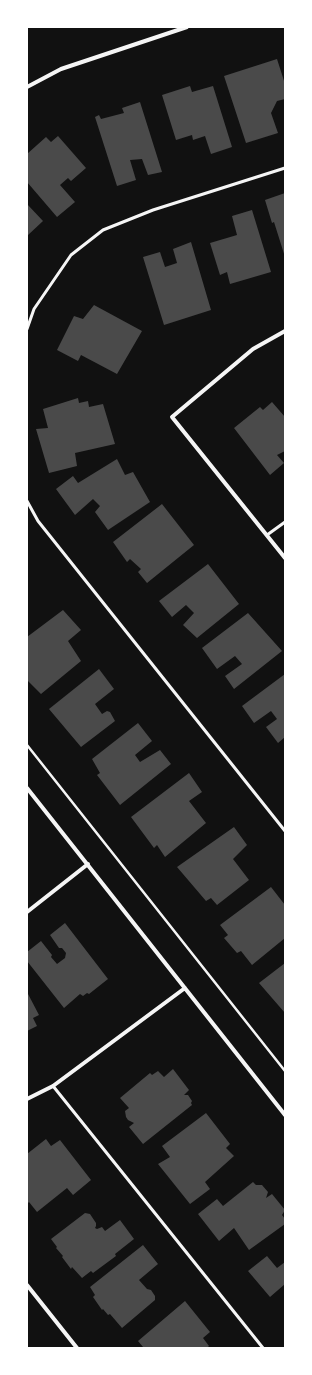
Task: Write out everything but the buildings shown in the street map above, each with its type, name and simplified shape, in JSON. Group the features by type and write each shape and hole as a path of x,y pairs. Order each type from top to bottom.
{"street":[{"path":"27,87 61,69 187,27"},
{"path":"285,332 253,349 172,417 285,558"},
{"path":"27,788 285,1115"},
{"path":"27,912 88,864"},
{"path":"27,1099 53,1086 185,988"},
{"path":"27,1286 77,1348"}],"lane":[{"path":"27,329 34,309 71,255 103,230 153,210 285,168"},
{"path":"27,501 38,521 285,831"},
{"path":"266,535 285,522"},
{"path":"53,1086 263,1348"}],"path":[{"path":"27,745 285,1071"}]}
